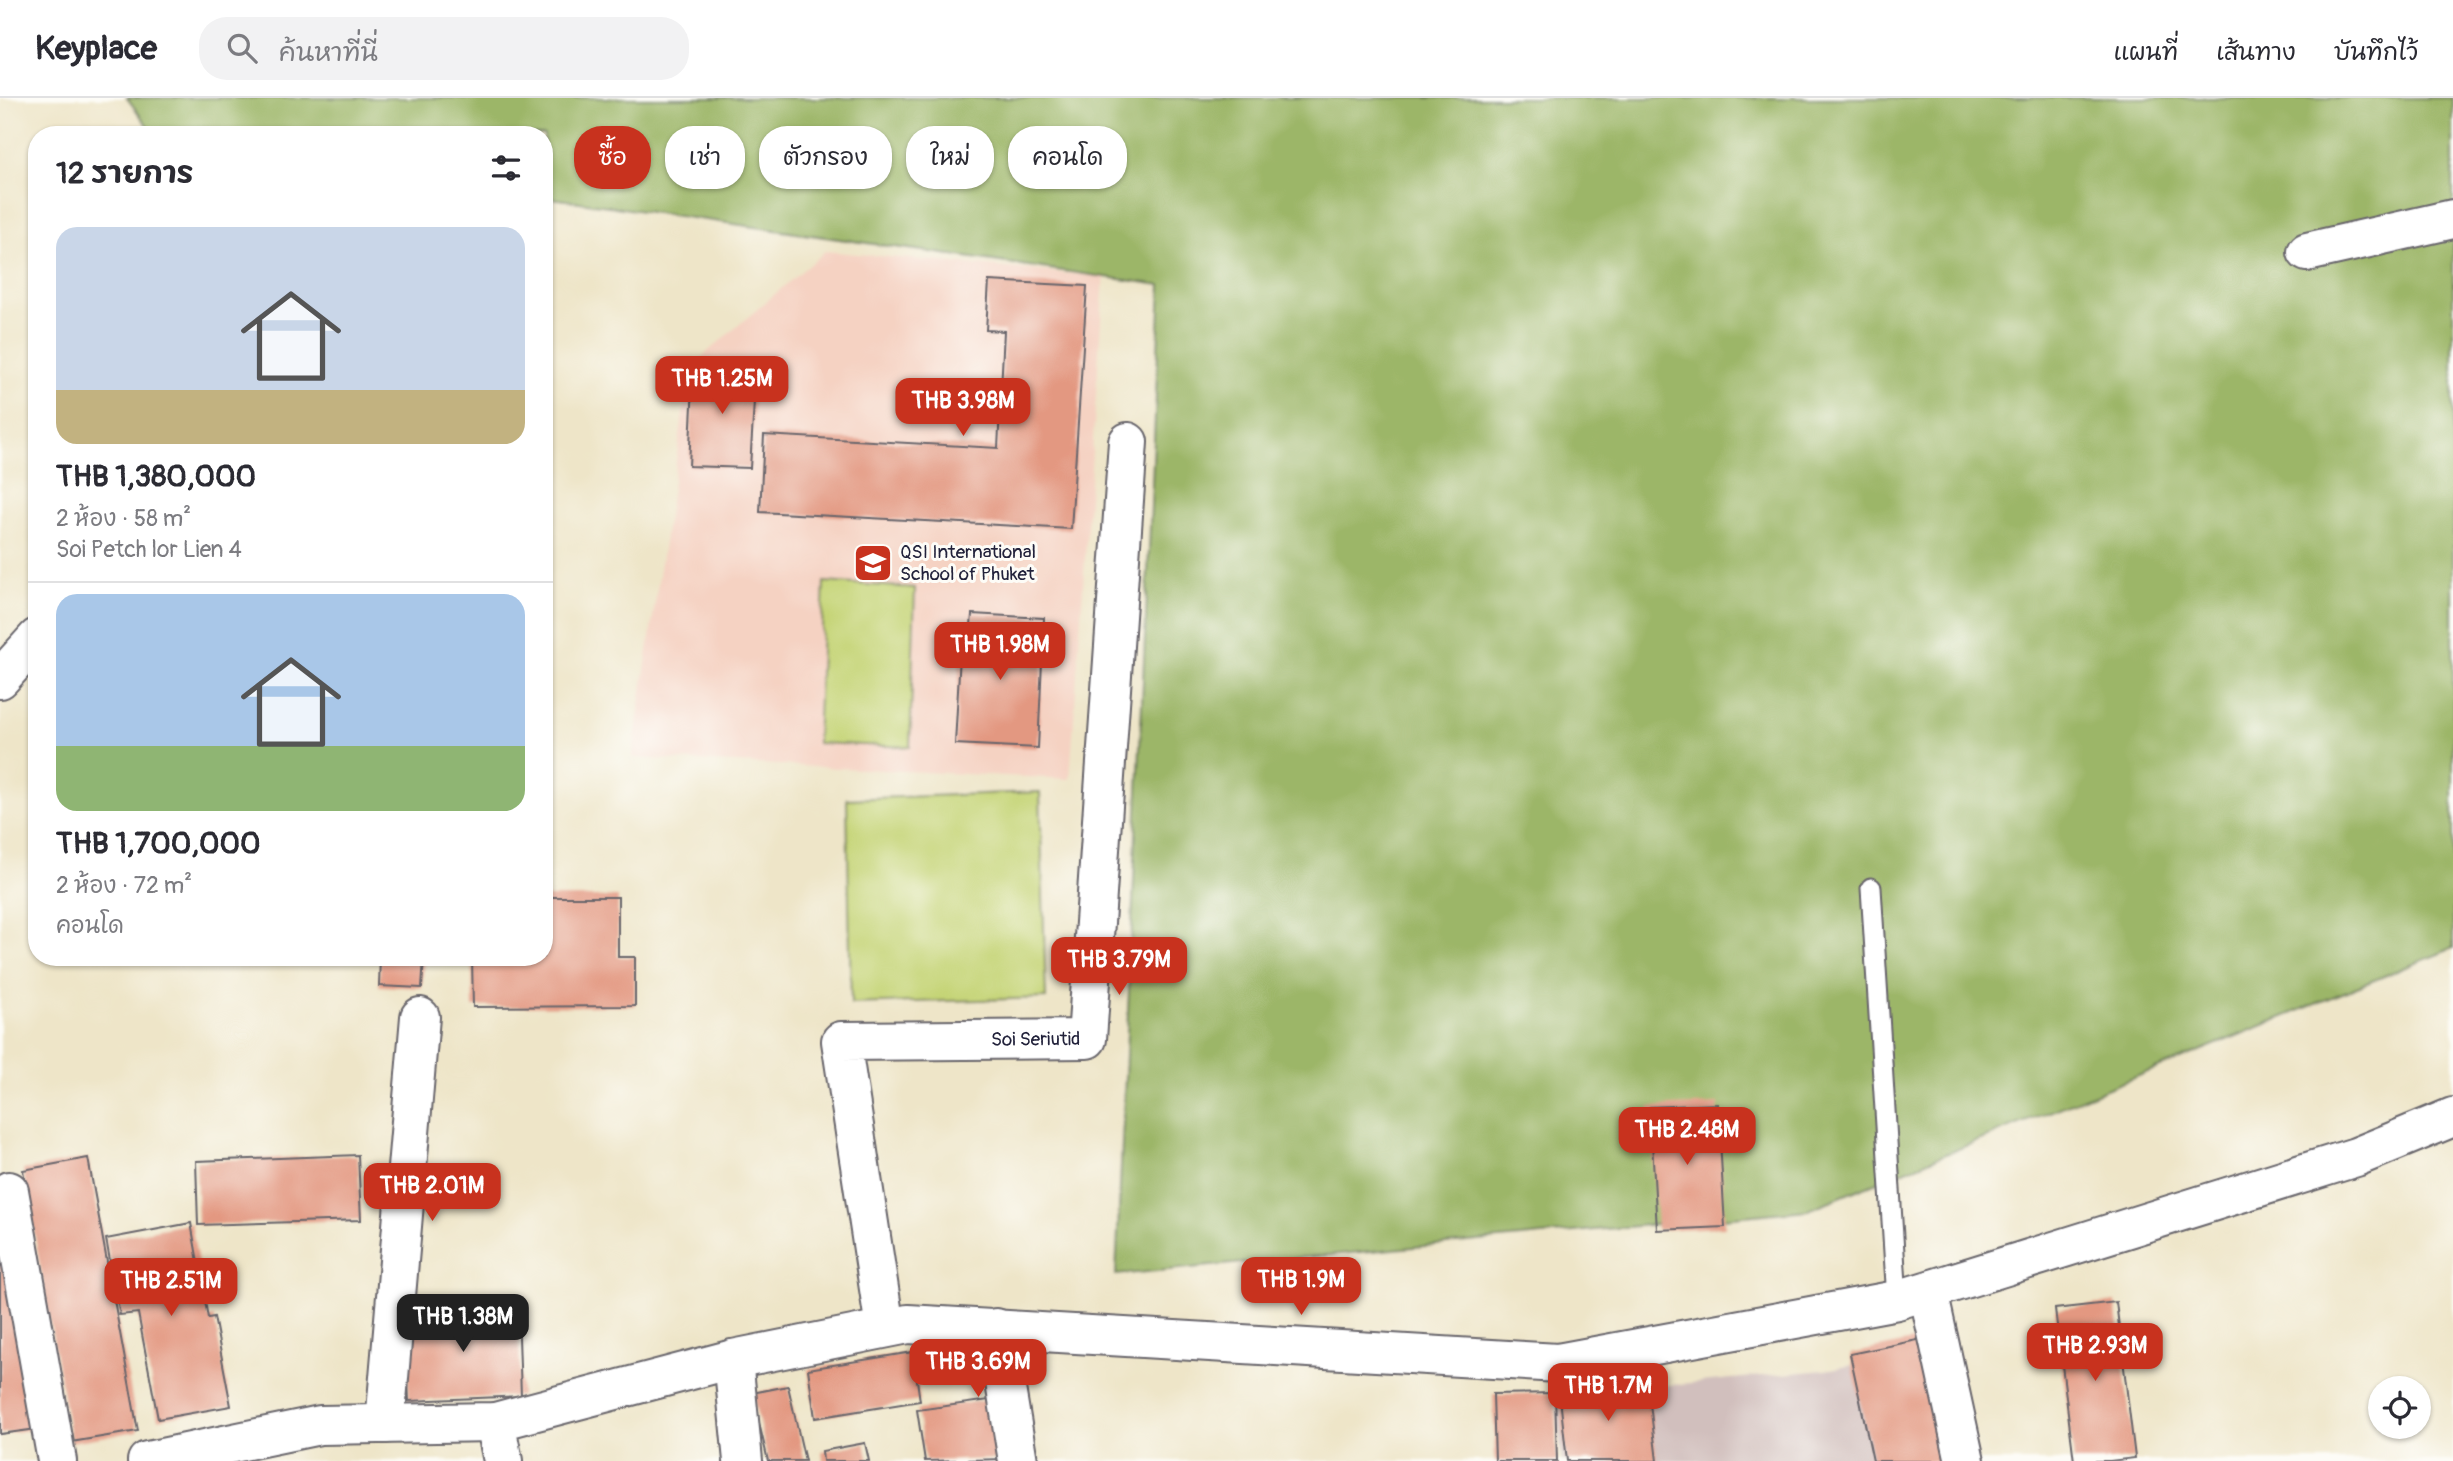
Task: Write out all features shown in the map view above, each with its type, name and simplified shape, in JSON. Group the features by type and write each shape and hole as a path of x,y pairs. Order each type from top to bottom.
{"street":[{"path":"2307,252 2453,219"},
{"name":"Soi Seriutid","path":"885,1328 841,1041 1087,1039 1128,442"},
{"path":"0,679 28,648"},
{"path":"385,1424 420,1017"},
{"path":"147,1461 309,1444 385,1424 495,1422 733,1359 908,1324 1558,1363 1912,1296 2356,1157 2453,1117"},
{"path":"9,1191 57,1461"},
{"path":"1912,1296 1965,1461"},
{"path":"996,1328 1018,1461"},
{"path":"733,1359 743,1461"},
{"path":"495,1422 503,1461"}],"lane":[{"path":"1871,888 1912,1296"}],"shaded area":[{"name":"QSI International School of Phuket","path":"825,251 1104,277 1070,779 632,758 690,367"},
{"path":"1925,1353 1950,1461 1562,1461 1555,1396 1825,1370"}],"green space":[{"path":"127,98 2453,98 2453,948 1808,1210 1116,1275 1161,285 553,198 553,126 148,126"},
{"path":"824,582 915,588 910,747 817,743"},
{"path":"1040,792 1046,998 851,1004 847,799"}],"building":[{"path":"989,281 1087,286 1071,529 760,512 764,435 998,448 1004,331 986,330"},
{"path":"694,364 756,367 750,468 689,466"},
{"path":"972,614 1044,618 1038,748 955,744 961,637 970,638"},
{"path":"553,897 618,897 618,957 635,957 635,1006 473,1007 472,966 553,966"},
{"path":"380,966 423,966 422,988 379,986"},
{"path":"1718,1104 1725,1227 1657,1230 1650,1107"},
{"path":"358,1155 361,1220 198,1225 196,1161"},
{"path":"88,1158 138,1431 71,1442 23,1170"},
{"path":"191,1223 208,1318 214,1317 231,1406 158,1419 138,1313 120,1315 106,1239"},
{"path":"10,1264 37,1429 0,1434 0,1265"},
{"path":"2116,1302 2135,1458 2074,1461 2055,1309"},
{"path":"518,1307 521,1396 409,1401 405,1312"},
{"path":"1932,1337 1959,1461 1873,1461 1850,1354"},
{"path":"913,1352 920,1401 815,1418 808,1369"},
{"path":"1647,1379 1657,1461 1567,1461 1559,1389"},
{"path":"788,1386 805,1461 768,1461 752,1393"},
{"path":"1555,1393 1557,1461 1495,1461 1493,1394"},
{"path":"996,1399 1006,1459 925,1461 917,1410"},
{"path":"865,1443 869,1461 823,1461 822,1451"}],"place":[{"name":"QSI International School of Phuket","path":"873,563"}]}
